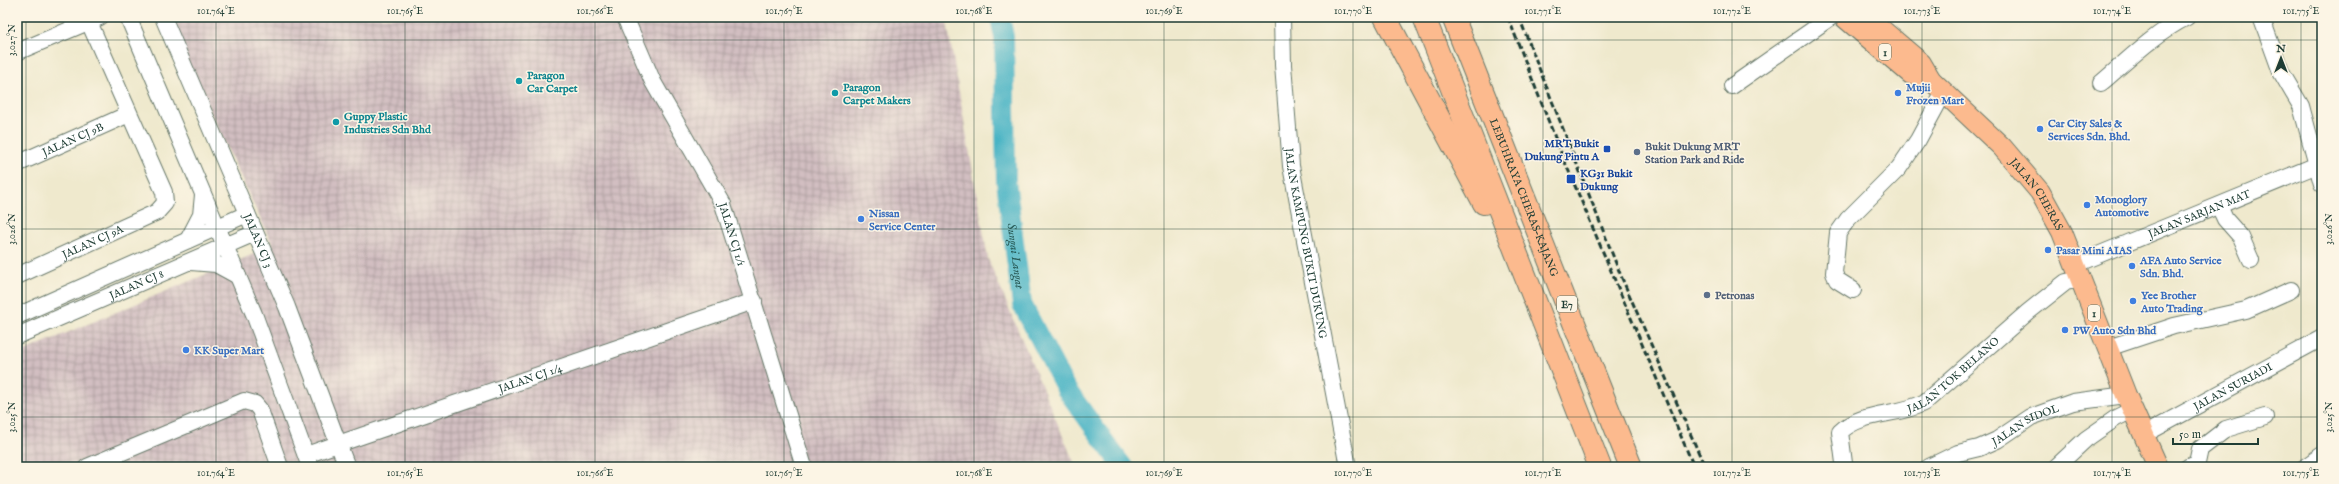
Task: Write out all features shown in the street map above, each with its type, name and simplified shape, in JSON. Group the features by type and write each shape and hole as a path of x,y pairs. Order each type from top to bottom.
{"highway":[{"path":"1385,17 1534,295"},
{"name":"E7","path":"1424,17 1600,467"},
{"name":"LEBUHRAYA CHERAS–KAJANG","path":"1453,17 1631,467"}],"main road":[{"name":"JALAN CHERAS","path":"1844,17 1911,74 1937,86"},
{"name":"JALAN CHERAS","path":"1867,17 1921,64 1937,86 2002,147 2032,182 2062,232 2079,271 2129,402 2158,467"},
{"path":"1882,17 1889,36"}],"street":[{"path":"128,17 226,245 308,461"},
{"name":"JALAN CJ 3","path":"163,17 287,307 347,467"},
{"name":"JALAN CJ 1/1","path":"625,17 653,82 717,191 736,242 804,467"},
{"name":"JALAN KAMPUNG BUKIT DUKUNG","path":"1282,17 1283,65 1291,166 1348,467"},
{"path":"1732,86 1831,17"},
{"path":"2101,83 2152,40 2187,17"},
{"path":"2261,17 2281,72 2301,106 2318,164 2322,184"},
{"path":"17,52 94,20 129,114"},
{"path":"1853,290 1837,280 1834,273 1838,233 1848,219 1899,168 1918,140 1937,86"},
{"name":"JALAN CJ 9B","path":"17,164 129,114"},
{"name":"JALAN CJ 9A","path":"17,276 156,212 165,203 164,192 129,114"},
{"name":"JALAN SARJAN MAT","path":"2079,271 2159,228 2219,206 2318,164"},
{"path":"188,240 201,216 204,194"},
{"path":"2219,206 2225,219 2241,237 2251,260"},
{"name":"JALAN CJ 8","path":"17,316 247,214"},
{"name":"JALAN CJ 8","path":"17,336 255,233"},
{"path":"185,263 216,264 238,276"},
{"name":"JALAN TOK BELANO","path":"1844,463 1840,432 1844,427 1856,420 1914,408 1925,402 2079,271"},
{"path":"2108,348 2174,326 2246,310 2291,290"},
{"name":"JALAN CJ 1/4","path":"308,461 339,444 754,300"},
{"name":"JALAN SURIADI","path":"2143,435 2322,338"},
{"path":"87,467 244,401 256,404 260,410 280,467"},
{"name":"JALAN SIDOL","path":"1929,467 1958,453 1979,448 1997,440 2031,417 2074,402 2129,402"},
{"path":"2056,467 2086,439 2116,418 2129,402"},
{"path":"2188,467 2197,463 2200,450 2226,429 2265,417"},
{"path":"2305,467 2322,455"}],"shaded area":[{"path":"166,17 946,17 988,259 1076,467 17,467 17,354 273,246"}],"waterway":[{"name":"Sungai Langat","path":"1000,17 1004,37 1006,181 1022,304 1066,389 1123,467"}],"railway":[{"path":"1508,17 1559,148 1694,467"},
{"path":"1519,17 1621,276 1705,467"}],"place":[{"name":"Paragon Car Carpet","path":"519,81"},
{"name":"Paragon Carpet Makers","path":"835,93"},
{"name":"Mujii Frozen Mart","path":"1898,93"},
{"name":"Guppy Plastic Industries Sdn Bhd","path":"336,122"},
{"name":"Car City Sales & Services Sdn. Bhd.","path":"2040,129"},
{"name":"MRT Bukit Dukung Pintu A","path":"1607,149"},
{"name":"Bukit Dukung MRT Station Park and Ride","path":"1637,152"},
{"name":"KG31 Bukit Dukung","path":"1571,179"},
{"name":"Monoglory Automotive","path":"2087,205"},
{"name":"Nissan Service Center","path":"861,219"},
{"name":"Pasar Mini AIAS","path":"2048,250"},
{"name":"AFA Auto Service Sdn. Bhd.","path":"2132,266"},
{"name":"Petronas","path":"1707,295"},
{"name":"Yee Brother Auto Trading","path":"2133,301"},
{"name":"PW Auto Sdn Bhd","path":"2065,330"},
{"name":"KK Super Mart","path":"186,350"}]}
